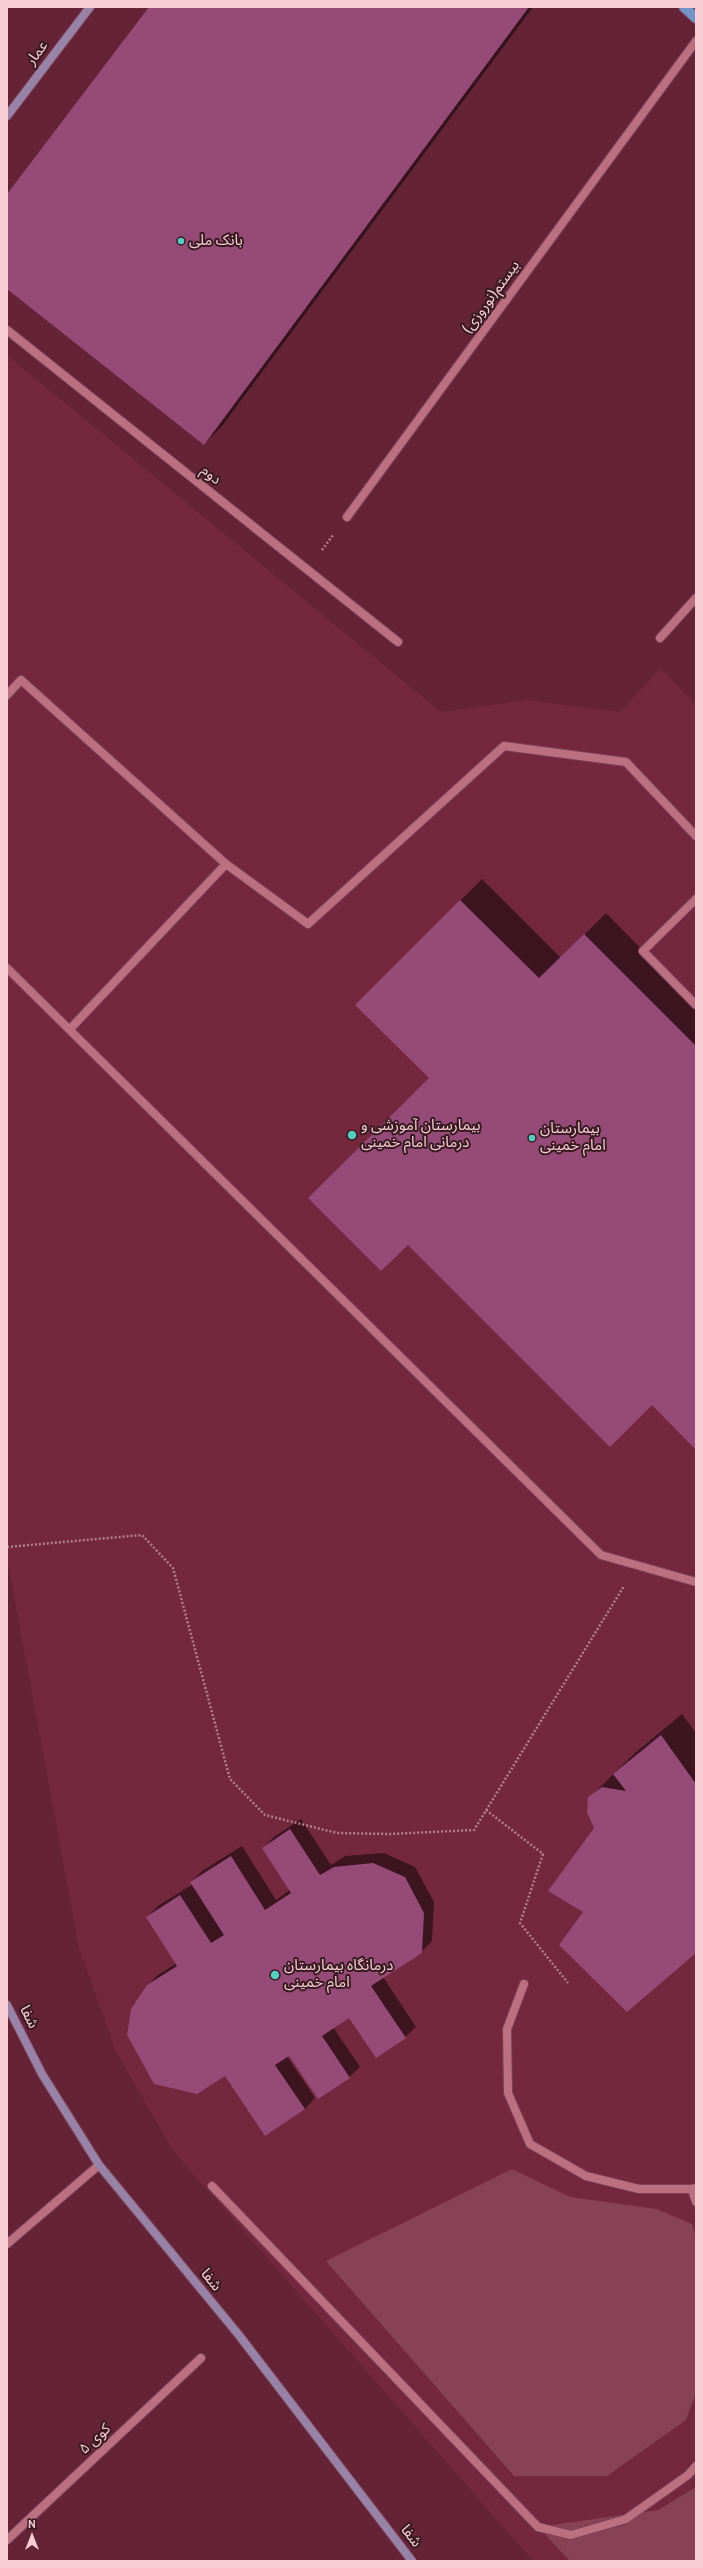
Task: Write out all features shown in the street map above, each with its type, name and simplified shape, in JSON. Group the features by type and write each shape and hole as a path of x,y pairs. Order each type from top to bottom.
{"main road":[{"path":"684,7 696,18"}],"street":[{"name":"عمار","path":"7,116 90,7"},
{"name":"بیستم(نوروزی)","path":"347,517 696,41"},
{"name":"دوم","path":"7,330 398,642"},
{"path":"660,638 696,598"},
{"path":"7,695 21,680 226,864 308,924 504,746 626,762 696,836"},
{"path":"70,1029 226,864"},
{"path":"696,899 643,950 696,1005"},
{"path":"7,968 601,1556 696,1582"},
{"path":"524,1984 507,2030 508,2093 530,2144 586,2176 640,2189 694,2188 696,2202"},
{"name":"شفا","path":"7,2005 42,2074 99,2165 238,2334 412,2561"},
{"path":"7,2244 99,2165"},
{"path":"212,2186 538,2527 571,2536 626,2519 688,2475 696,2466"},
{"name":"کوی ۵","path":"7,2540 201,2358"}],"path":[{"path":"308,569 347,517"},
{"path":"7,1547 142,1535 173,1568 230,1779 265,1815 338,1833 390,1834 474,1830 636,1565"},
{"path":"486,1810 543,1854 520,1923 568,1983"}],"shaded area":[{"name":"بیمارستان آموزشی و درمانی امام خمینی","path":"7,355 441,712 527,700 620,712 661,668 696,705 696,2561 533,2561 174,2152 116,2052 79,1948 7,1558"},
{"path":"512,2169 570,2197 657,2209 692,2224 696,2238 696,2392 686,2420 607,2476 514,2476 326,2261"},
{"path":"696,2487 696,2561 570,2561 538,2527 658,2510"}],"building":[{"name":"بانک ملی","path":"149,7 529,7 204,445 7,289 7,194"},
{"name":"بیمارستان امام خمینی","path":"460,900 539,978 584,934 696,1046 696,1450 652,1405 610,1447 408,1245 381,1271 308,1198 429,1078 355,1005"},
{"path":"661,1735 696,1784 696,1953 627,2012 559,1945 583,1912 548,1891 594,1828 587,1812 588,1797 602,1787 626,1791 613,1774"},
{"name":"درمانگاه بیمارستان امام خمینی","path":"290,1829 320,1875 334,1867 373,1863 405,1877 424,1913 422,1953 371,1986 406,2038 376,2058 349,2018 322,2036 350,2078 318,2099 289,2056 275,2065 305,2109 265,2136 225,2076 197,2094 154,2084 127,2035 131,2009 147,1985 177,1966 146,1917 180,1895 211,1943 224,1935 190,1882 231,1856 265,1910 291,1893 262,1848"}],"place":[{"name":"بانک ملی","path":"181,241"},
{"name":"بیمارستان آموزشی و درمانی امام خمینی","path":"352,1135"},
{"name":"بیمارستان امام خمینی","path":"532,1138"},
{"name":"درمانگاه بیمارستان امام خمینی","path":"275,1975"}]}
